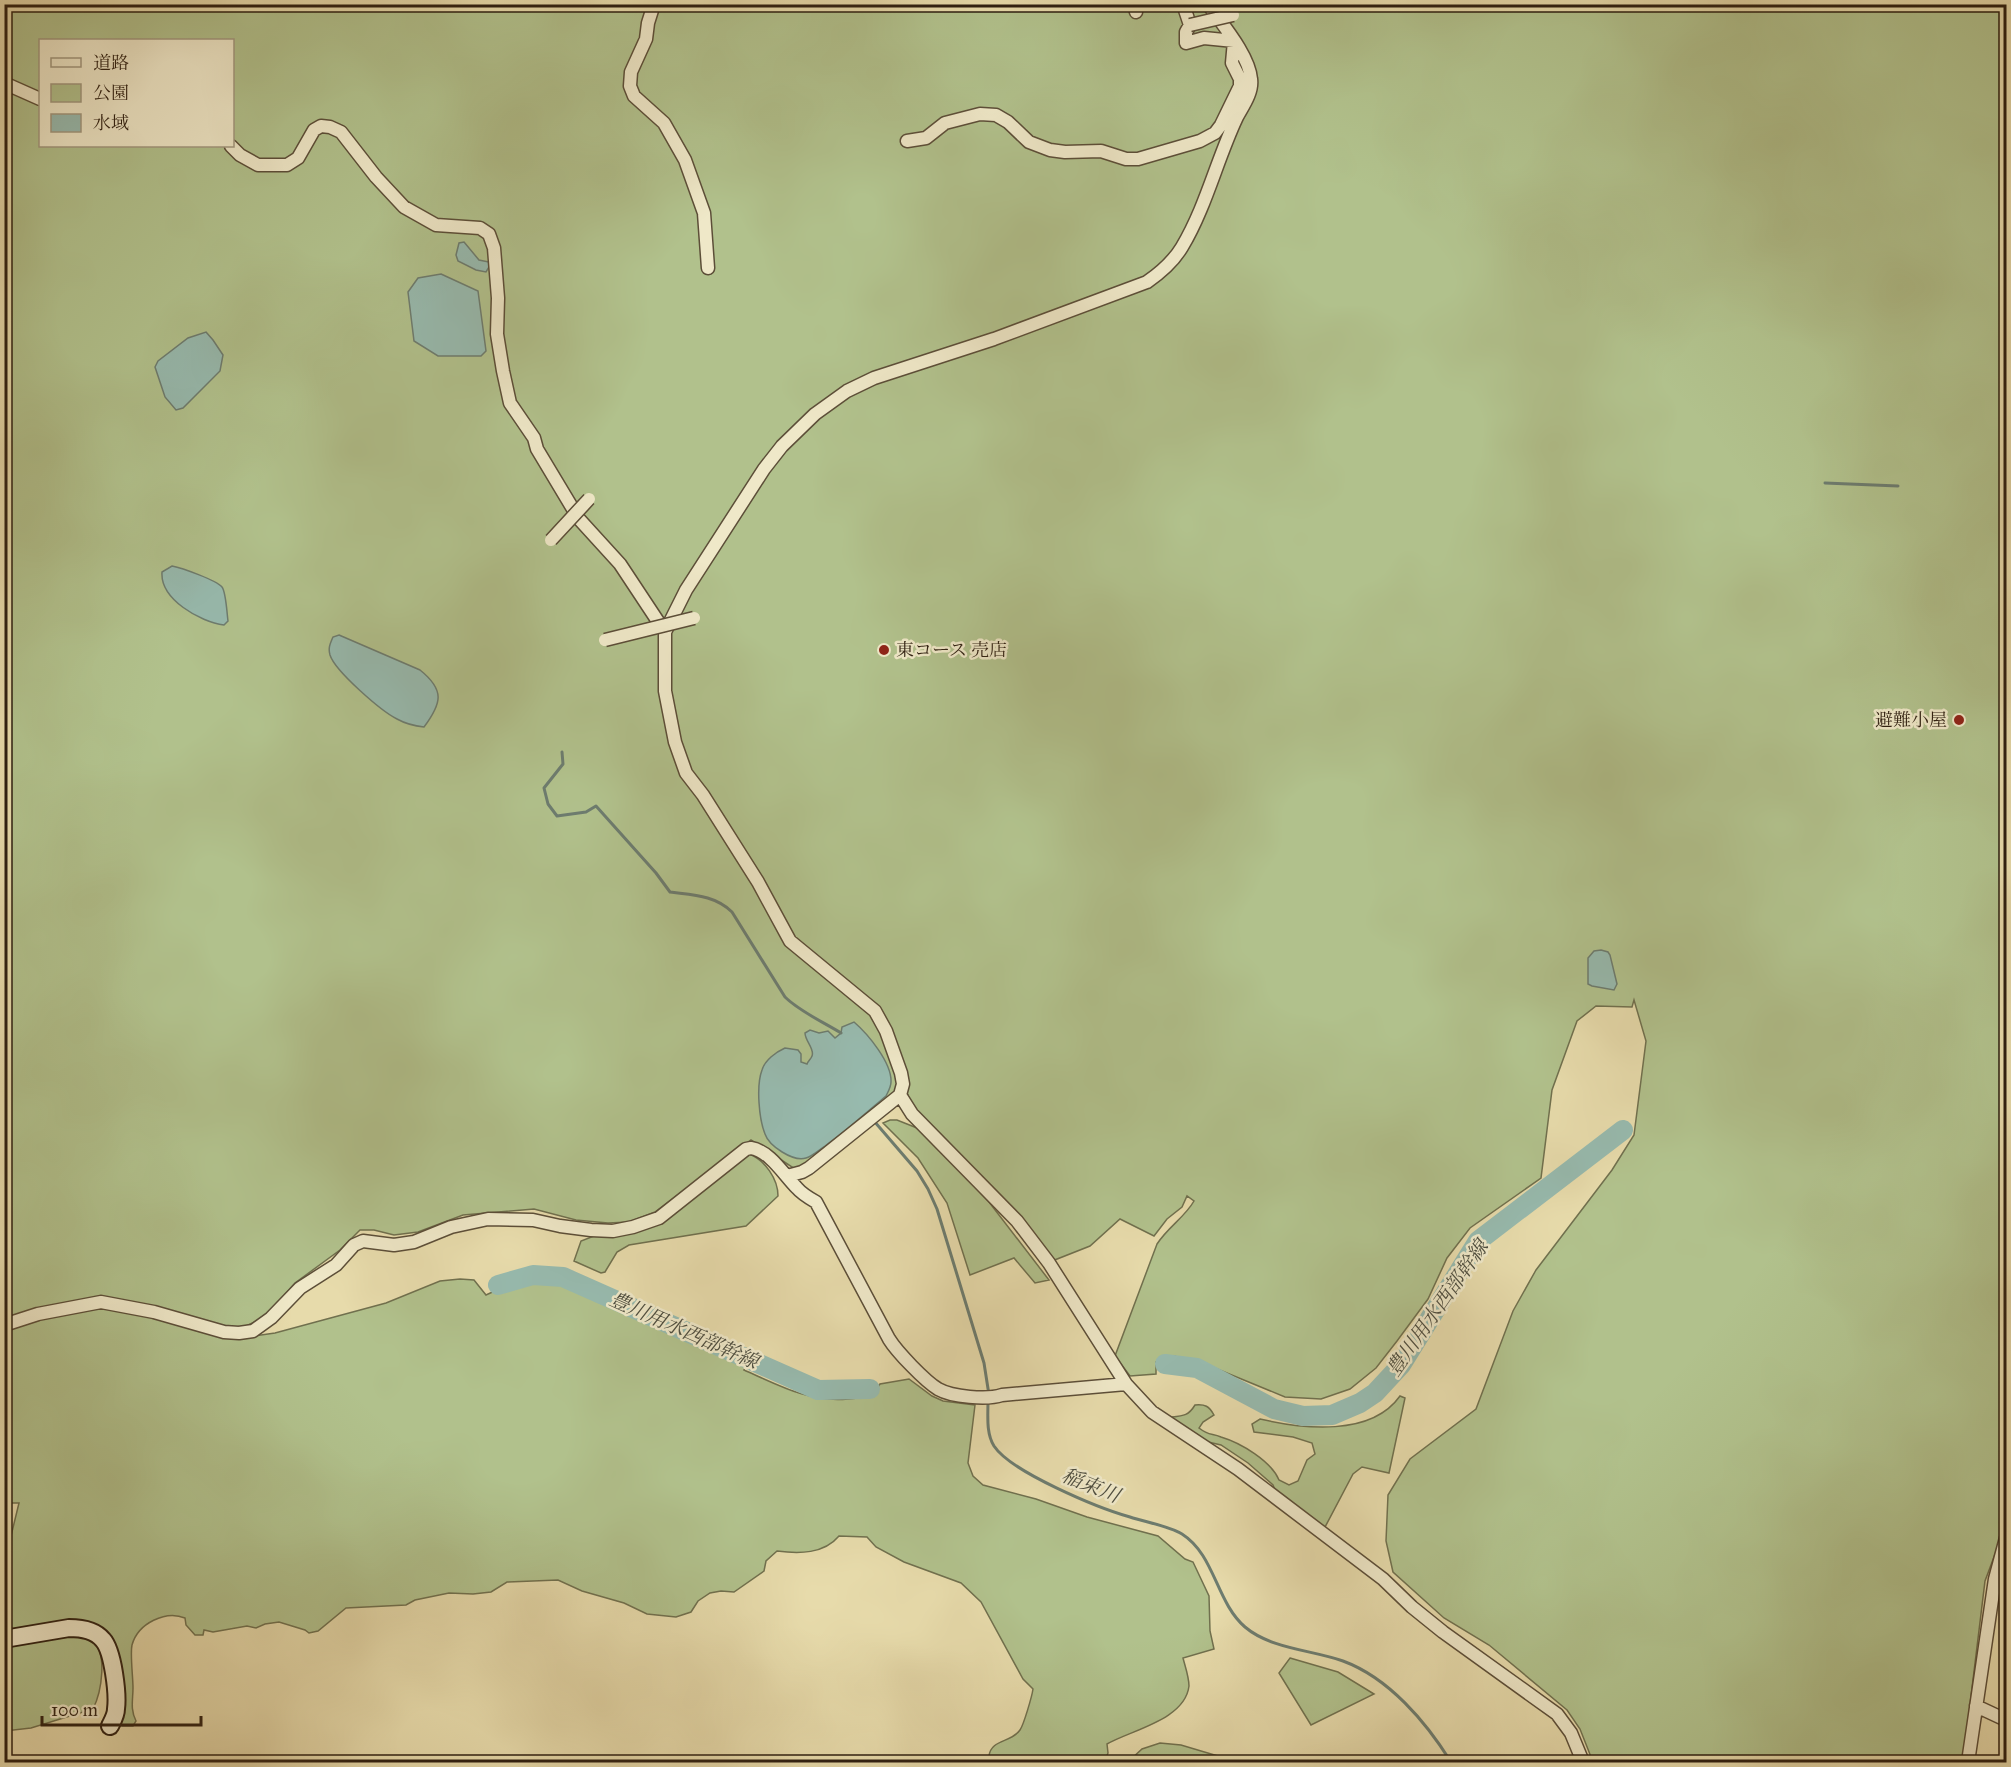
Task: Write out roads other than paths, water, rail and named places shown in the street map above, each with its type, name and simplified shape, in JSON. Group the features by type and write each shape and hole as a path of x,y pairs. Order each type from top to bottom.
{"street":[{"path":"654,4 646,39 631,72 630,87 634,96 664,123 685,160 704,213 708,268"},
{"path":"1183,4 1190,25"},
{"path":"787,1176 809,1168 900,1095 903,1084 901,1073 886,1031 875,1011 790,941 758,882 703,795 686,773 675,742 665,691 665,632 686,591 764,469 782,446 815,414 847,392 874,378 994,339 1128,290 1158,274 1175,257 1190,233 1227,138 1252,87 1250,74 1234,41 1208,4"},
{"path":"1233,15 1190,25 1186,32 1186,43 1204,38 1234,41"},
{"path":"907,141 926,138 945,123 980,114 1002,118 1029,142 1050,150 1065,152 1101,152 1131,160 1200,141 1215,133 1221,125 1240,86 1240,79 1232,63 1234,41"},
{"path":"4,83 39,99"},
{"path":"232,147 240,155 258,165 287,165 297,158 314,130 321,126 330,127 341,132 376,177 404,207 436,225 480,228 489,234 495,258 498,298 497,334 510,403 534,438 537,449 579,519 620,564 665,632"},
{"path":"551,540 589,499"},
{"path":"605,640 694,618"},
{"path":"900,1095 912,1114 1017,1221 1049,1263 1126,1384 1152,1412 1238,1469 1383,1579 1443,1632 1557,1714 1571,1733 1582,1762"},
{"path":"4,1325 38,1314 101,1302 154,1312 224,1332 253,1331 271,1318 300,1288 336,1265 354,1245 363,1241 394,1245 414,1242 451,1227 488,1219 533,1220 591,1230 613,1231 633,1227 659,1218 746,1149 751,1148 763,1153 796,1188 822,1209 897,1351 938,1389 952,1394 995,1398 1002,1395 1126,1384"},
{"path":"1968,1762 1995,1579 2007,1538"},
{"path":"4,1638 78,1628 97,1634 104,1640 112,1661 117,1707 110,1726"},
{"path":"1976,1706 2007,1720"}],"water":[{"path":"464,242 479,260 489,262 486,272 458,261 456,255 459,243"},
{"path":"441,274 478,291 486,351 481,356 438,356 414,341 408,292 418,278"},
{"path":"206,332 223,355 220,371 183,408 176,410 165,397 155,367 158,361 188,338"},
{"path":"172,566 206,578 222,587 228,621 224,625 193,614 174,600 163,582 162,572"},
{"path":"339,635 420,670 428,677 437,690 438,697 434,711 424,727 400,721 390,715 340,671 329,650 333,637"},
{"path":"1601,950 1610,955 1617,984 1614,990 1588,984 1588,958 1594,951"},
{"path":"854,1022 872,1041 888,1066 891,1084 886,1096 814,1154 801,1159 782,1152 767,1139 763,1128 759,1093 763,1066 771,1057 785,1048 798,1050 801,1054 801,1062 807,1064 813,1053 805,1033 810,1030 819,1033 828,1031 835,1038 841,1033 842,1027"}],"waterway":[{"path":"1825,483 1898,486"},
{"path":"562,752 563,764 544,788 548,804 557,816 586,812 596,806 670,892 711,899 732,912 785,997 804,1012 841,1033"},
{"name":"稲束川","path":"874,1121 917,1171 937,1209 984,1363 989,1395"},
{"name":"豊川用水西部幹線","path":"1165,1364 1197,1368 1274,1409 1303,1416 1332,1415 1360,1403 1375,1393 1401,1365 1478,1241 1623,1130"},
{"name":"豊川用水西部幹線","path":"498,1285 533,1275 563,1277 818,1390 870,1389"},
{"name":"稲束川","path":"988,1401 990,1436 994,1446 1003,1456 1056,1488 1116,1512 1164,1526 1182,1534 1202,1554 1235,1617 1245,1627 1279,1645 1343,1661 1376,1678 1418,1717 1451,1762"}],"place":[{"name":"東コース 売店","path":"884,650"},
{"name":"避難小屋","path":"1959,720"}]}
